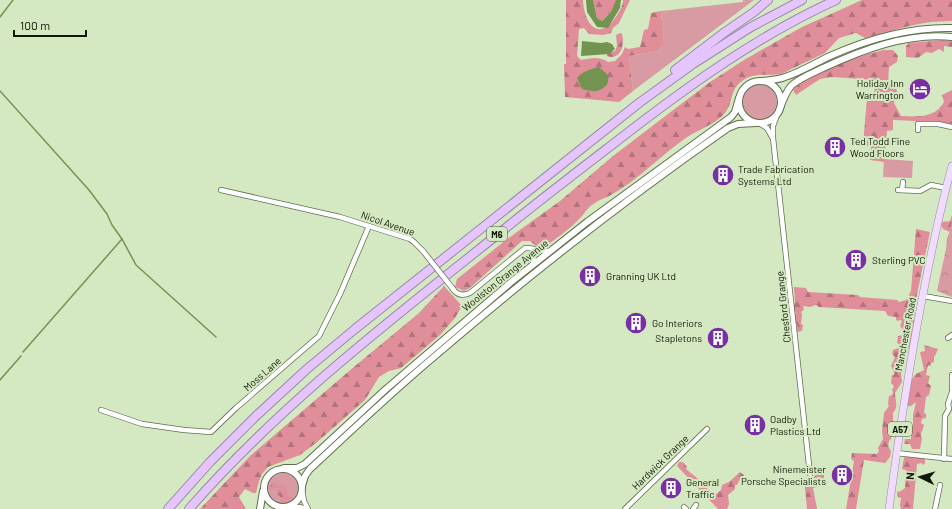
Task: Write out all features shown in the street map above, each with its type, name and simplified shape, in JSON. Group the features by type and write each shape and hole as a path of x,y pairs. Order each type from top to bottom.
{"highway":[{"name":"M6","path":"639,103 666,77 768,0"},
{"name":"M6","path":"168,509 210,462 307,369 639,103 706,56 751,27 802,0"},
{"name":"M6","path":"189,509 217,476 269,424 310,387 357,346 540,200 700,79 763,39 816,9 836,0"}],"main road":[{"path":"952,28 911,30 884,37 846,50 789,76 756,81 747,85 743,89 739,98 739,105 744,117 750,121 757,123 769,121 778,113 792,85 818,70 844,58 885,44 913,38 936,36 952,38"},
{"path":"761,81 774,86 778,91 781,104 778,113"},
{"name":"Woolston Grange Avenue","path":"284,468 296,468 308,461 436,346 550,251 731,117 735,112 739,98"},
{"name":"Woolston Grange Avenue","path":"302,488 305,476 310,469 378,406 434,356 549,261 638,193 728,128 738,124 757,123"},
{"name":"Manchester Road","path":"889,509 906,389 923,296 952,166"},
{"path":"260,509 263,484 267,476 275,470 284,468 294,472 298,476 302,488 297,500 286,507 279,509"},
{"path":"263,489 268,501 273,505 286,507"}],"street":[{"name":"Chesford Grange","path":"778,113 774,126 773,138 810,474"},
{"path":"757,123 767,128 773,138"},
{"path":"918,130 918,124 932,124 952,128"},
{"path":"903,182 900,190 920,191 931,185 946,188"},
{"name":"Nicol Avenue","path":"221,190 340,217 410,239 423,251 456,293 461,295 470,293 522,249 528,247 541,252 550,251"},
{"name":"Moss Lane","path":"101,410 142,424 211,432 236,408 319,336 340,294 369,226"},
{"path":"533,265 534,250"},
{"path":"923,296 952,301"},
{"path":"944,459 945,416 950,410 948,404 952,390 952,375"},
{"name":"Hardwick Grange","path":"625,509 707,429"},
{"path":"896,453 952,459"},
{"path":"935,509 940,484"},
{"path":"302,488 304,501 308,509"},
{"path":"286,507 308,509"}],"green space":[{"path":"566,0 583,0 586,17 594,27 599,29 605,28 611,23 620,10 623,0 630,0 619,23 613,28 611,33 603,35 589,34 584,28 579,29 577,56 581,60 595,58 608,62 615,61 622,54 625,47 628,49 640,47 644,30 648,29 651,13 661,11 664,43 658,51 629,56 633,91 619,102 565,97 564,64 566,64"},
{"path":"593,0 617,1 611,12 602,21 597,18"},
{"path":"743,0 754,0 633,91 629,56 658,51 664,43 661,11 743,2"},
{"path":"862,0 952,0 952,21 930,22 909,26 865,38 856,33 839,38 825,53 781,74 756,75 747,78 737,85 728,108 720,118 683,140 621,189 593,204 571,227 545,247 536,246 530,241 522,241 470,288 464,291 455,287 457,279 506,240 560,201 613,156 710,82 744,60 802,27"},
{"path":"620,33 622,34 623,38 621,51 616,56 607,56 607,52 615,51 617,46 616,35"},
{"path":"942,40 952,41 952,47 944,46 944,52 939,49 932,53 926,52 918,58 906,57 906,46 909,43"},
{"path":"883,50 893,50 898,56 897,62 889,67 888,85 896,87 897,93 894,103 901,116 920,116 931,114 944,102 942,95 952,90 952,124 893,120 893,130 887,131 884,162 870,160 871,146 863,145 867,98 874,98 875,80 832,77 820,79 796,95 793,90 811,76 823,70 848,60"},
{"path":"759,84 772,89 777,102 772,115 759,120 746,115 741,102 746,89"},
{"path":"884,159 913,161 912,178 883,177"},
{"path":"952,215 952,273 947,247 950,232 943,229 941,225 942,222 950,221"},
{"path":"952,221 952,297 937,291"},
{"path":"916,229 930,232 914,309 916,315 912,318 915,321 901,375 902,382 895,393 896,408 893,413 893,427 890,429 889,433 892,435 888,444 891,451 890,457 885,463 864,460 856,509 846,509 854,461 851,459 852,453 877,454 879,451 878,448 883,439 882,430 884,413 889,406 889,396 892,395 894,386 891,383 894,372 891,366 895,357 892,354 893,350 902,348 903,346 897,343 898,336 905,335 905,332 900,326 902,321 896,320 896,317 888,316 885,311 819,307 816,305 810,307 803,306 804,310 801,312 801,324 803,325 802,331 797,332 797,324 795,321 796,318 794,316 796,313 793,307 795,302 794,287 806,288 808,292 858,295 860,297 897,300 899,302 906,300 911,291"},
{"path":"444,286 462,306 455,318 440,335 401,368 389,371 379,377 365,400 316,443 300,455 268,467 262,474 256,493 245,489 239,497 246,509 200,509 250,456 419,313"},
{"path":"924,345 938,349 934,356 934,362 931,363 930,366 928,365 926,375 930,376 928,383 931,386 929,395 926,397 924,413 926,414 926,418 922,419 921,423 924,425 921,435 922,438 920,449 912,449 910,444 904,444 905,439 911,439 911,436 908,434 910,427 913,426 913,415 916,402 911,406 906,405 911,379 916,374 924,370 920,352 925,351"},
{"path":"911,455 913,457 924,457 925,463 923,465 921,463 917,464 913,509 901,509 901,498 898,497 897,492 905,488 906,470 902,469 904,458"},
{"path":"679,462 683,462 687,467 686,469 700,482 702,481 705,484 702,486 703,488 707,488 715,495 721,490 722,485 729,482 740,472 744,475 737,485 735,485 735,489 728,495 729,504 727,509 718,509 677,466"},
{"path":"823,472 824,481 818,483 817,487 813,488 817,509 807,509 804,478 812,481 816,473"},
{"path":"280,473 286,473 296,480 299,489 298,495 292,502 286,505 280,505 270,498 267,492 267,486 274,476"},
{"path":"271,483 276,483 280,487 282,484 286,488 288,495 292,496 293,499 281,502 280,496 276,494 278,487 271,489"}],"shaded area":[{"path":"586,0 593,0 597,18 602,21 611,12 616,0 621,0 620,8 608,28 597,27 587,12"},
{"path":"582,41 601,43 607,42 612,44 615,49 609,54 581,56"},
{"path":"599,67 609,76 607,85 596,91 582,89 577,78 584,72"}],"waterway":[{"path":"0,17 13,0"},
{"path":"0,91 89,190 107,214 136,265 216,337"},
{"path":"23,352 122,239"},
{"path":"0,380 21,356"}],"place":[{"name":"Holiday Inn Warrington","path":"920,89"},
{"name":"Ted Todd Fine Wood Floors","path":"835,147"},
{"name":"Trade Fabrication Systems Ltd","path":"723,175"},
{"name":"Sterling PVC","path":"856,260"},
{"name":"Granning UK Ltd","path":"590,276"},
{"name":"Go Interiors","path":"636,323"},
{"name":"Stapletons","path":"718,338"},
{"name":"Oadby Plastics Ltd","path":"755,425"},
{"name":"Ninemeister Porsche Specialists","path":"842,475"},
{"name":"General Traffic","path":"671,488"}]}
